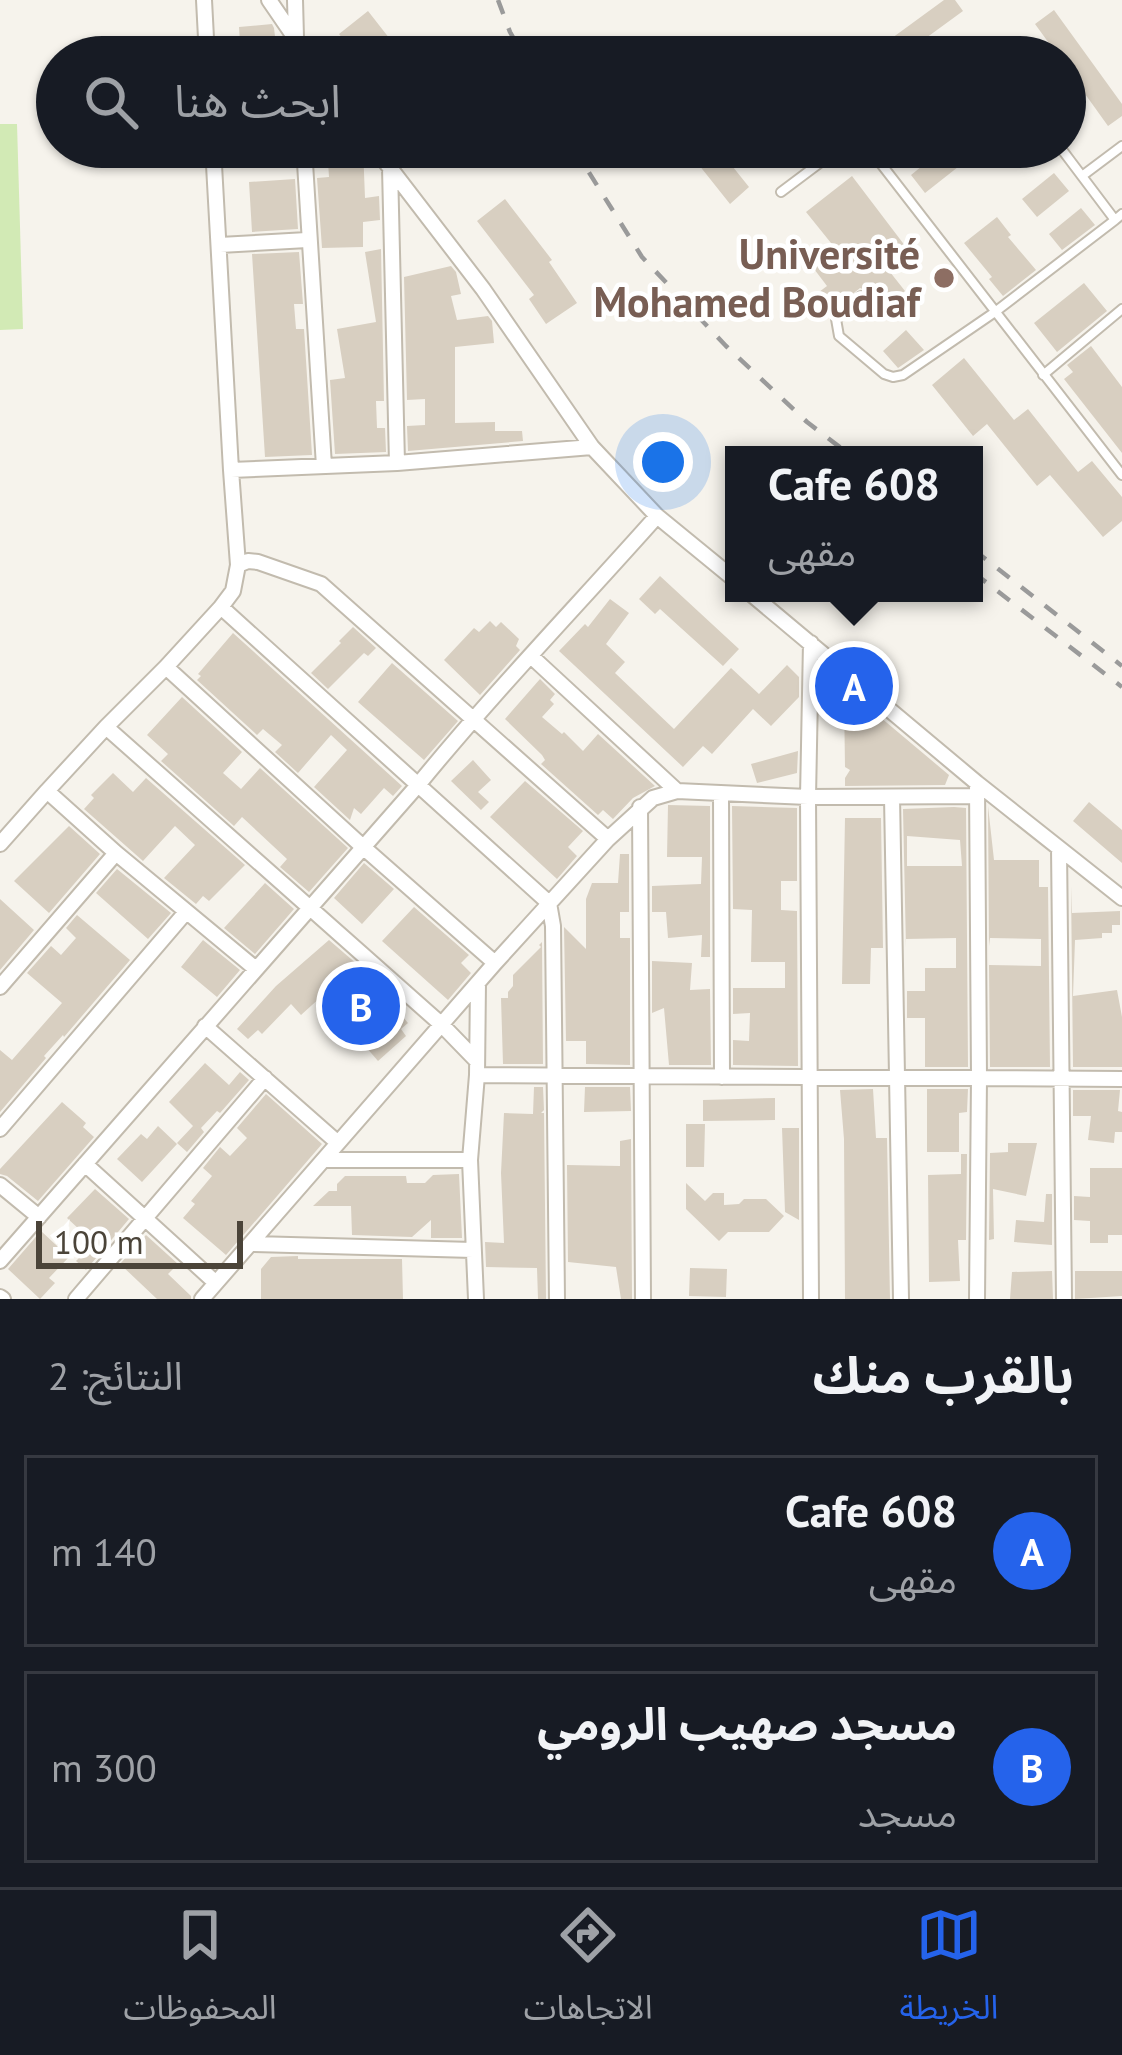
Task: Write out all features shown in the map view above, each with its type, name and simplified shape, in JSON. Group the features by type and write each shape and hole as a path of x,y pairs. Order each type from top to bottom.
{"street":[{"path":"204,0 207,36"},
{"path":"269,0 295,36"},
{"path":"295,0 296,36"},
{"path":"0,844 233,591 238,565 214,168"},
{"path":"305,168 324,466"},
{"path":"390,168 483,289 592,447 657,516 725,572"},
{"path":"390,168 397,463"},
{"path":"220,245 308,240"},
{"path":"231,470 592,447"},
{"path":"0,1261 472,720 657,516"},
{"path":"238,565 258,562 322,584 608,839"},
{"path":"762,602 976,790 1122,898"},
{"path":"221,607 549,904 557,1299"},
{"path":"811,644 811,1299"},
{"path":"532,657 677,791"},
{"path":"166,667 495,963"},
{"path":"106,727 442,1025 477,1068 556,1076 1122,1079"},
{"path":"202,1299 495,963 608,839 653,798 677,791 892,797 976,790"},
{"path":"976,790 976,1299"},
{"path":"47,791 256,969"},
{"path":"721,793 722,1077"},
{"path":"892,797 901,1299"},
{"path":"640,808 643,1299"},
{"path":"1058,848 1064,1299"},
{"path":"0,987 116,853"},
{"path":"0,1130 186,912"},
{"path":"476,1299 470,1160 478,983"},
{"path":"205,1026 338,1143"},
{"path":"76,1299 265,1078"},
{"path":"324,1160 470,1160"},
{"path":"85,1164 216,1283"},
{"path":"0,1185 39,1217"},
{"path":"252,1244 472,1250"}],"lane":[{"path":"1082,176 1122,146"},
{"path":"781,192 813,168"},
{"path":"884,168 1122,475"},
{"path":"860,296 841,313 836,328 839,336 884,374 903,375 995,312 1118,217 1076,168"},
{"path":"1043,375 1122,309"}],"green space":[{"path":"0,124 17,124 23,329 0,330"}],"building":[{"path":"944,0 955,0 963,11 929,36 895,36"},
{"path":"1054,10 1073,36 1044,36 1035,24"},
{"path":"368,11 388,36 341,36"},
{"path":"272,24 275,36 240,36 239,27"},
{"path":"1086,54 1122,104 1122,116 1108,126 1086,95"},
{"path":"328,168 364,168 365,198 379,196 380,220 363,222 363,247 322,248 317,178 329,177"},
{"path":"701,168 734,168 749,187 730,204"},
{"path":"920,168 957,168 925,193 911,175"},
{"path":"1054,173 1069,191 1037,217 1022,199"},
{"path":"852,176 912,255 890,272 905,291 881,309 860,288 833,310 819,292 827,286 808,261 831,243 806,212"},
{"path":"295,179 298,229 252,232 249,182"},
{"path":"505,199 552,260 577,303 546,324 529,299 534,295 477,221"},
{"path":"1081,208 1095,225 1062,250 1049,234"},
{"path":"997,217 1036,270 1003,296 964,243"},
{"path":"381,249 384,401 376,401 377,428 385,428 386,452 335,454 330,380 345,378 337,329 376,322 365,252"},
{"path":"299,252 303,304 294,304 296,329 304,329 312,455 265,457 252,254"},
{"path":"451,266 461,294 451,296 457,320 488,316 494,343 455,347 455,423 495,422 495,431 522,431 523,441 408,451 407,426 425,425 425,399 407,400 404,277"},
{"path":"1084,283 1107,311 1057,352 1034,323"},
{"path":"906,330 924,350 898,368 883,351"},
{"path":"1091,346 1122,387 1122,453 1064,379 1073,372 1067,365"},
{"path":"964,358 1014,420 1028,409 1078,472 1092,461 1122,497 1122,521 1103,537 1050,475 1037,486 987,424 973,436 932,385"},
{"path":"660,576 739,649 723,666 660,609 655,614 639,599"},
{"path":"610,599 629,613 606,644 625,662 615,673 674,729 731,668 759,694 787,665 799,677 799,697 771,726 753,709 712,754 703,746 683,767 559,651 585,624 588,627"},
{"path":"490,621 496,627 501,622 519,639 516,646 520,650 480,695 444,660 474,628 479,632"},
{"path":"353,627 376,648 368,656 364,653 328,689 311,673"},
{"path":"233,633 402,786 393,796 384,788 361,814 354,808 350,820 314,787 347,750 331,735 298,773 275,752 282,745 263,729 257,735 197,680"},
{"path":"392,663 458,721 424,760 358,702"},
{"path":"540,679 555,694 550,700 554,704 542,717 583,751 598,734 655,786 633,798 613,819 603,810 598,815 541,764 542,755 505,719"},
{"path":"844,696 855,696 949,775 945,785 845,786 850,770 845,767"},
{"path":"182,697 242,752 223,773 241,789 260,768 348,848 309,892 280,867 287,859 242,817 234,826 161,761 168,754 147,735"},
{"path":"798,751 797,773 757,783 751,764"},
{"path":"473,760 491,780 478,792 489,802 481,810 451,781"},
{"path":"113,773 133,792 146,778 245,865 209,901 203,896 196,904 164,878 195,845 175,826 143,861 84,809"},
{"path":"525,781 583,831 568,847 577,856 557,879 490,817"},
{"path":"1089,802 1122,830 1122,863 1073,821"},
{"path":"668,805 710,806 710,957 701,957 702,935 668,938 666,912 652,912 652,886 701,884 702,857 667,857"},
{"path":"732,806 797,808 797,881 781,881 781,910 797,911 798,1066 733,1065 733,1040 749,1041 750,1013 733,1014 733,988 785,988 785,962 751,962 752,910 733,909"},
{"path":"988,806 994,860 1039,860 1039,887 1048,887 1050,1067 990,1067 989,965 1041,966 1041,939 990,938 989,946"},
{"path":"966,808 968,1067 925,1067 925,1018 907,1018 907,991 925,991 925,968 956,968 956,938 906,939 906,948 903,809","holes":["907,836 960,840 962,866 907,866"]},
{"path":"845,818 881,818 883,948 871,948 870,984 842,984"},
{"path":"69,826 100,854 49,913 14,881"},
{"path":"620,854 629,854 629,912 620,912 620,938 630,938 630,1065 586,1064 586,1041 566,1041 564,927 586,949 586,899 592,883 618,883"},
{"path":"364,863 394,889 362,924 334,898"},
{"path":"117,869 171,913 148,939 96,893"},
{"path":"265,883 294,909 255,954 224,928"},
{"path":"1071,886 1072,913 1120,911 1120,925 1112,925 1112,933 1075,940 1073,996 1117,990 1122,1067 1073,1067"},
{"path":"0,899 34,930 0,970"},
{"path":"414,907 469,955 461,963 471,973 448,1000 382,941"},
{"path":"77,915 130,960 0,1112 0,1050 12,1060 62,1003 27,973 51,946 61,955 76,938 66,928"},
{"path":"203,940 240,970 217,997 181,967"},
{"path":"329,940 358,965 408,1023 401,1029 406,1036 378,1061 322,996 301,1015 291,1004 262,1034 258,1030 248,1039 237,1029 276,986"},
{"path":"542,942 543,1064 503,1064 501,998 508,998 513,975"},
{"path":"652,961 692,963 690,990 710,989 711,1065 669,1065 664,1008 652,1013"},
{"path":"205,1063 229,1085 240,1072 249,1080 201,1128 204,1132 187,1152 177,1143 193,1126 169,1102"},
{"path":"534,1087 543,1087 546,1299 538,1299 537,1268 486,1267 485,1242 504,1243 504,1113 533,1114"},
{"path":"585,1087 630,1087 631,1111 584,1112"},
{"path":"873,1089 876,1138 887,1138 890,1299 845,1299 840,1090"},
{"path":"927,1089 968,1089 967,1112 959,1113 959,1152 927,1152"},
{"path":"1073,1090 1120,1090 1122,1132 1115,1132 1114,1143 1088,1140 1091,1116 1073,1116"},
{"path":"266,1094 322,1144 226,1255 183,1218 212,1176 203,1168 220,1147 230,1156 247,1138 237,1128"},
{"path":"775,1098 775,1120 703,1121 703,1100"},
{"path":"62,1102 94,1137 38,1201 0,1174 0,1169"},
{"path":"686,1124 705,1124 704,1167 686,1167"},
{"path":"158,1126 177,1144 142,1182 117,1159 141,1134 147,1139"},
{"path":"782,1128 799,1128 799,1220 785,1212"},
{"path":"631,1139 632,1299 621,1299 616,1267 568,1262 567,1165 620,1166 620,1141"},
{"path":"1008,1143 1037,1143 1026,1196 993,1189 994,1239 989,1240 990,1153 1008,1152"},
{"path":"961,1154 967,1154 966,1240 958,1240 960,1281 929,1282 928,1175 961,1174"},
{"path":"1090,1168 1122,1168 1122,1235 1108,1235 1108,1243 1090,1243 1090,1221 1074,1220 1074,1196 1090,1197"},
{"path":"459,1174 462,1238 431,1238 431,1220 412,1237 352,1235 351,1206 313,1206 329,1191 337,1191 345,1176 406,1176 407,1183 425,1183 433,1175"},
{"path":"686,1183 705,1201 713,1193 724,1193 724,1205 766,1199 784,1216 769,1232 728,1232 719,1241 686,1209"},
{"path":"95,1189 129,1219 86,1270 76,1261 94,1243 67,1218"},
{"path":"1046,1194 1052,1194 1052,1245 1014,1242 1016,1220 1044,1222"},
{"path":"41,1231 69,1257 49,1278 55,1283 40,1299 8,1269"},
{"path":"146,1235 178,1264 168,1274 191,1299 157,1299 120,1264"},
{"path":"271,1257 402,1259 403,1299 261,1299 261,1269"},
{"path":"690,1268 727,1269 726,1297 689,1296"},
{"path":"1052,1271 1053,1299 1010,1299 1012,1272"},
{"path":"1075,1271 1122,1271 1122,1296 1075,1299"}],"railway":[{"path":"498,0 512,36"},
{"path":"586,168 642,257 726,346 838,446"},
{"path":"983,557 1122,666"},
{"path":"983,580 1122,687"}],"place":[{"name":"Université Mohamed Boudiaf","path":"944,278"},
{"name":"Cafe 608","path":"854,686"},
{"name":"مسجد صهيب الرومي","path":"361,1006"}]}
